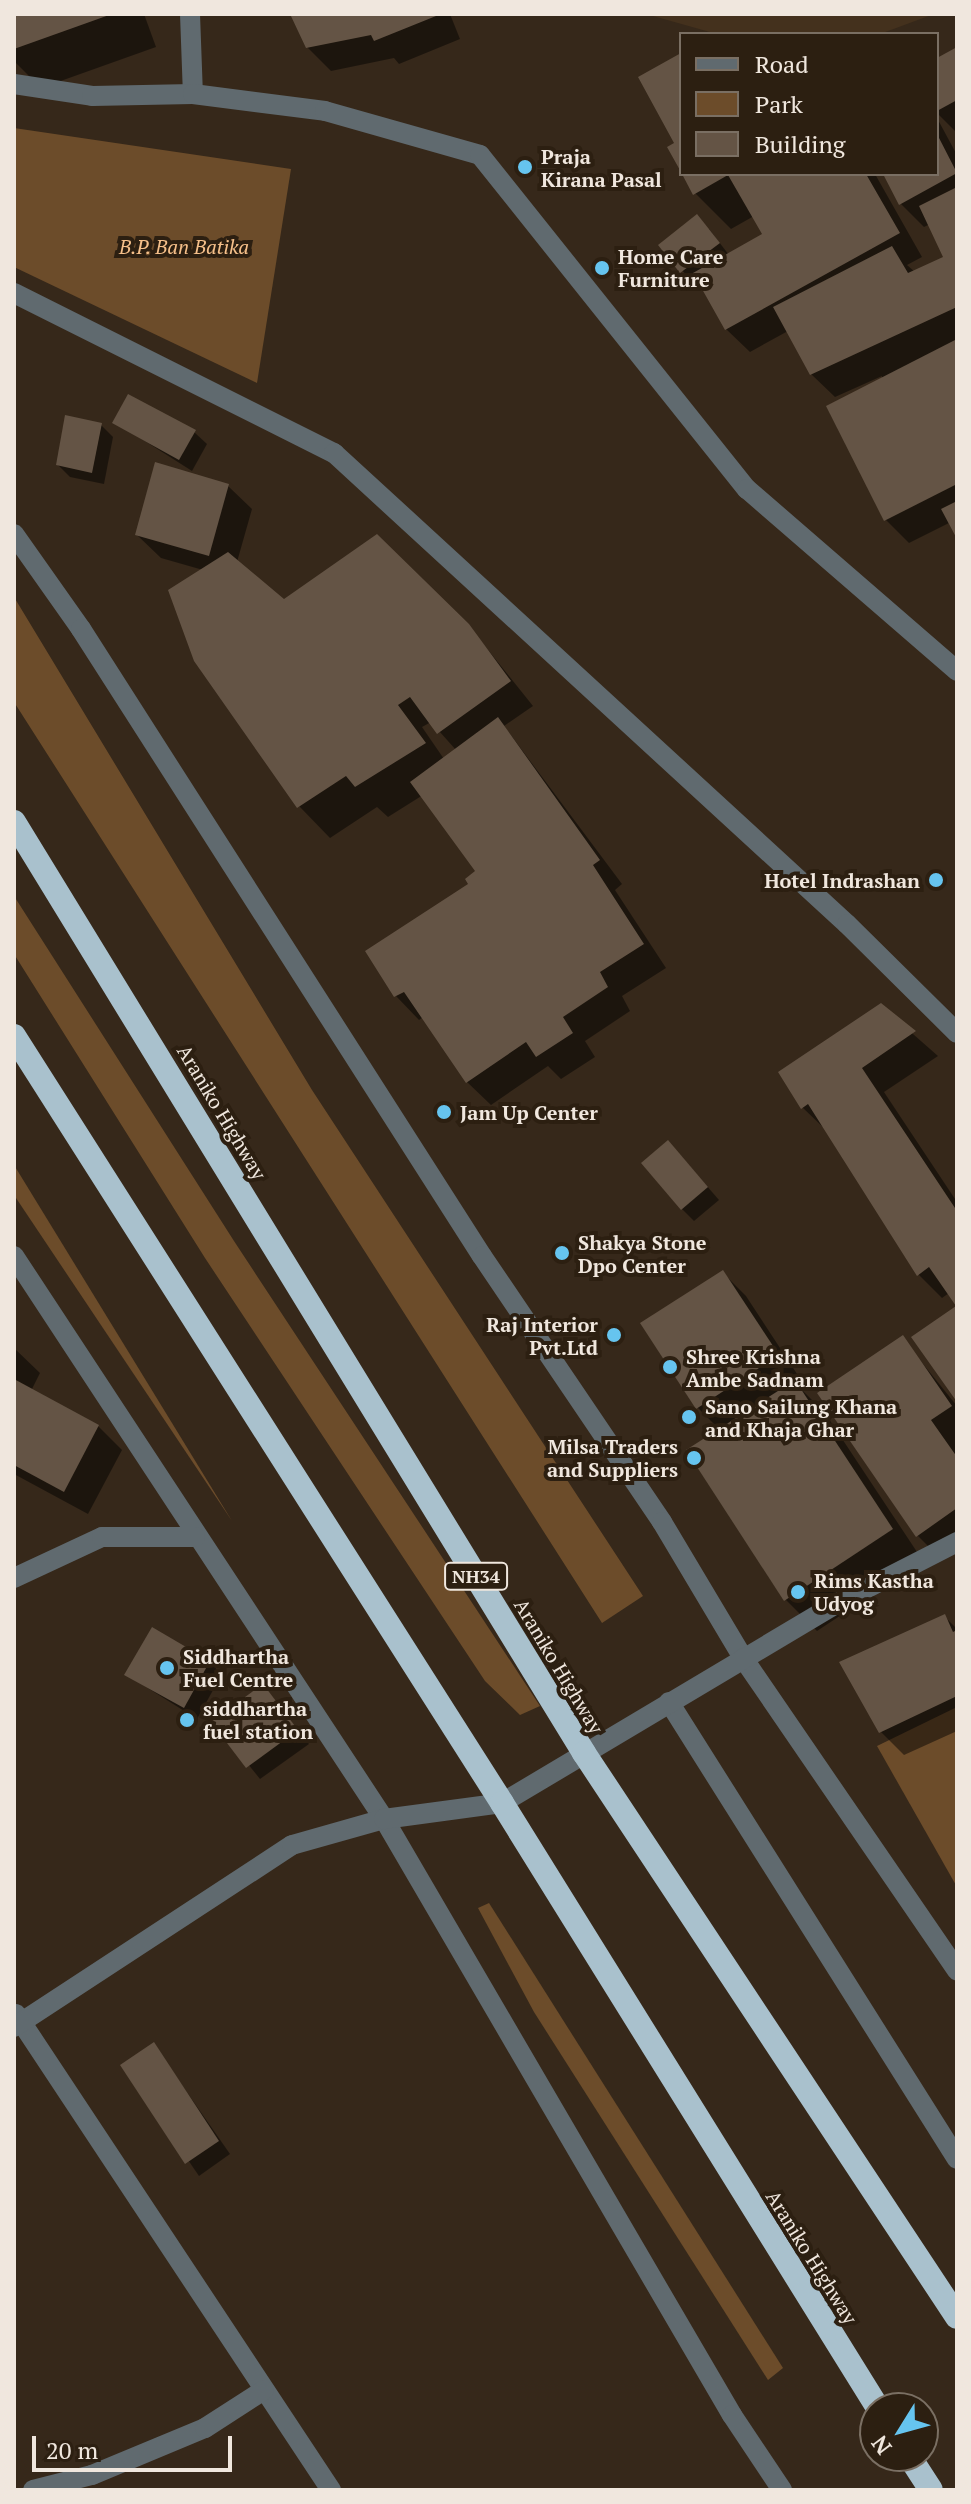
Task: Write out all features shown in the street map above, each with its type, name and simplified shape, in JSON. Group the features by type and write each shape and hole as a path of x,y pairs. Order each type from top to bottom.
{"highway":[{"name":"Araniko Highway","path":"14,822 584,1753 957,2317"},
{"name":"Araniko Highway","path":"14,1036 502,1803 868,2392"},
{"path":"919,2472 931,2490"}],"street":[{"path":"190,14 193,94"},
{"path":"14,84 92,96 193,94 325,111 480,155 747,489 957,671"},
{"path":"14,293 334,453 847,924 957,1033"},
{"path":"14,534 89,642 482,1256 662,1522 743,1658 957,1971"},
{"path":"14,1256 195,1537 265,1632 384,1819 732,2415 782,2490"},
{"path":"14,1578 102,1537 195,1537"},
{"path":"331,2490 17,2020 292,1845 384,1819 502,1803 743,1658 957,1542"},
{"path":"669,1702 957,2159"},
{"path":"33,2490 92,2475 205,2428 264,2390"}],"shaded area":[{"path":"646,14 934,14 885,32 710,32"}],"green space":[{"name":"B.P. Ban Batika","path":"14,128 291,169 257,383 14,267"},
{"path":"14,597 312,1090 643,1596 602,1623 14,702"},
{"path":"14,896 234,1241 540,1706 520,1715 485,1681 205,1258 14,954"},
{"path":"14,1165 232,1521 14,1195"},
{"path":"957,1707 957,1887 877,1746"},
{"path":"489,1903 783,2368 768,2380 534,2012 478,1908"}],"building":[{"path":"14,14 112,14 14,49"},
{"path":"290,14 441,14 374,41 371,35 306,48"},
{"path":"957,47 957,100 939,110 939,57"},
{"path":"679,54 679,168 667,147 674,143 638,77"},
{"path":"939,138 957,173 899,205 884,176 939,176"},
{"path":"683,176 726,176 693,195"},
{"path":"729,176 867,176 900,233 725,330 693,273 762,234"},
{"path":"957,187 957,307 810,375 773,307 892,246 908,273 943,257 919,206"},
{"path":"697,214 720,243 680,273 658,245"},
{"path":"957,339 957,484 884,521 826,406"},
{"path":"128,394 196,430 179,460 112,423"},
{"path":"65,415 102,423 92,473 56,465"},
{"path":"155,462 229,484 209,556 135,535"},
{"path":"957,501 957,539 941,509"},
{"path":"377,534 469,624 511,681 437,734 410,697 398,705 426,743 355,787 346,776 297,808 194,661 168,590 228,552 284,599"},
{"path":"498,717 600,860 593,865 644,944 600,972 608,987 563,1017 573,1033 536,1057 526,1042 466,1083 404,992 394,997 365,951 468,884 465,879 475,871 410,782"},
{"path":"881,1003 916,1031 862,1068 957,1211 957,1402 911,1337 956,1306 929,1267 917,1276 808,1104 801,1109 778,1072"},
{"path":"668,1140 708,1187 681,1210 641,1163"},
{"path":"723,1270 779,1355 696,1409 640,1323"},
{"path":"903,1335 952,1406 931,1420 957,1457 957,1508 916,1537 817,1393"},
{"path":"14,1379 99,1425 64,1492 14,1465"},
{"path":"795,1380 893,1529 784,1601 686,1450"},
{"path":"945,1614 953,1632 957,1630 957,1696 879,1733 839,1662"},
{"name":"Siddhartha Fuel Centre","path":"152,1627 210,1661 184,1708 124,1675"},
{"path":"263,1684 298,1730 246,1768 211,1722"},
{"path":"154,2042 219,2141 185,2164 120,2065"}],"place":[{"name":"Praja Kirana Pasal","path":"525,167"},
{"name":"Home Care Furniture","path":"602,268"},
{"name":"Hotel Indrashan","path":"936,880"},
{"name":"Jam Up Center","path":"444,1112"},
{"name":"Shakya Stone Dpo Center","path":"562,1253"},
{"name":"Raj Interior Pvt.Ltd","path":"614,1335"},
{"name":"Shree Krishna Ambe Sadnam","path":"670,1367"},
{"name":"Sano Sailung Khana and Khaja Ghar","path":"689,1417"},
{"name":"Milsa Traders and Suppliers","path":"694,1458"},
{"name":"Rims Kastha Udyog","path":"798,1592"},
{"name":"Siddhartha Fuel Centre","path":"167,1668"},
{"name":"siddhartha fuel station","path":"187,1720"}]}
